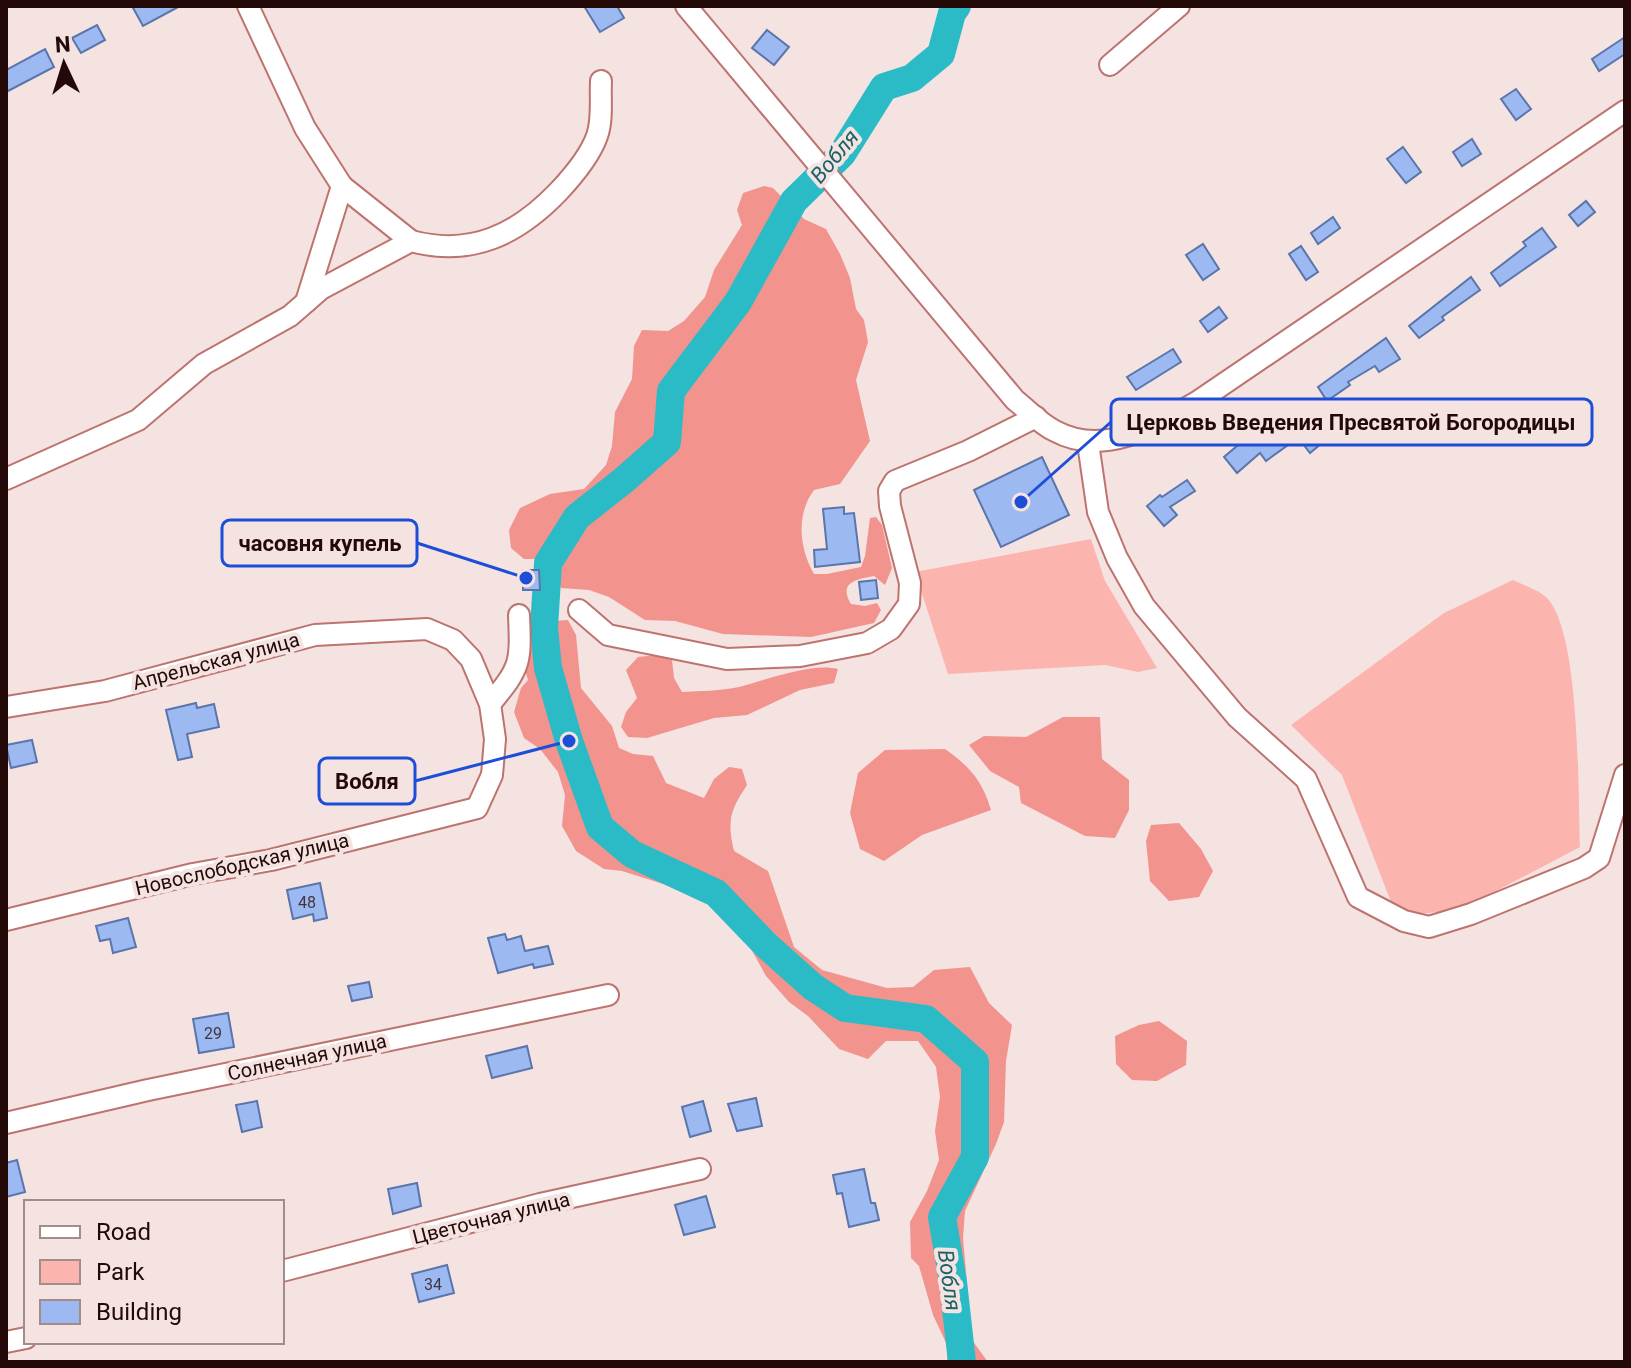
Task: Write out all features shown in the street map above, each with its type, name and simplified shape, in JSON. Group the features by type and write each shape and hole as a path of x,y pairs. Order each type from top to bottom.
{"street":[{"path":"248,6 305,128 342,186 411,241 435,247 474,245 515,229 574,175 598,135 601,81"},
{"path":"686,6 1015,400 1053,431 1088,443 1124,437 1161,423 1197,402 1625,111"},
{"path":"1110,65 1179,6"},
{"path":"306,302 342,186"},
{"path":"6,479 138,420 204,364 290,316 321,289 411,241"},
{"path":"579,610 608,635 727,659 800,656 867,643 891,629 909,604 910,583 890,506 889,491 895,481 968,451 1036,417"},
{"path":"1088,443 1098,512 1117,558 1144,606 1237,717 1306,779 1358,897 1404,921 1429,927 1471,914 1584,868 1599,858 1625,775"},
{"path":"490,704 510,680 519,661 519,615"},
{"name":"Апрельская улица","path":"6,707 105,691 315,635 427,629 453,640 471,659 490,704"},
{"name":"Новослободская улица","path":"6,920 193,874 271,860 477,808 492,775 495,739 490,704"},
{"name":"Солнечная улица","path":"6,1123 148,1090 608,995"},
{"name":"Цветочная улица","path":"284,1270 540,1204 700,1169"}],"green space":[{"path":"1091,539 1105,581 1157,668 1138,672 1105,665 948,674 915,572"},
{"path":"1513,580 1546,597 1557,615 1566,643 1578,755 1580,847 1460,910 1418,914 1391,902 1342,775 1291,725 1444,613"}],"shaded area":[{"path":"764,186 773,188 804,219 826,229 850,278 856,309 864,320 868,342 856,380 870,441 840,484 814,490 808,499 802,520 805,553 814,574 861,567 870,518 876,517 882,525 892,568 885,585 874,576 855,581 848,587 851,604 865,606 877,603 881,610 874,623 811,637 723,634 675,621 645,620 609,597 589,590 561,588 555,572 541,559 524,559 511,548 509,530 520,508 550,494 584,489 606,465 612,446 615,412 632,379 634,346 642,330 668,331 684,321 705,297 714,270 742,225 737,210 743,193"},
{"path":"568,620 576,635 581,688 612,726 619,748 633,754 653,756 666,783 704,798 714,779 729,767 742,769 747,785 732,816 734,851 768,871 794,947 822,970 887,988 913,987 934,970 970,967 989,1003 1012,1025 1006,1061 1004,1122 965,1211 963,1238 972,1340 988,1362 947,1362 948,1347 933,1315 919,1266 911,1258 910,1222 939,1160 935,1131 940,1097 936,1067 918,1041 886,1041 868,1059 839,1049 766,976 744,936 722,914 695,894 622,871 604,869 576,851 562,826 565,795 558,772 540,749 524,738 514,712 521,688 528,680 525,664 537,622"},
{"path":"657,655 672,660 674,678 682,692 732,688 815,668 838,669 834,683 800,690 747,715 714,718 647,738 628,737 621,727 626,712 637,698 626,670 638,657"},
{"path":"1063,717 1100,717 1102,759 1129,780 1129,810 1115,838 1085,836 1021,803 1019,787 990,771 969,745 984,736 1026,737"},
{"path":"945,749 974,775 984,790 991,810 922,835 884,861 860,849 850,813 858,773 885,750"},
{"path":"1179,823 1201,849 1213,871 1199,897 1169,901 1150,881 1146,841 1151,825"},
{"path":"1159,1021 1187,1041 1186,1065 1157,1081 1132,1080 1116,1064 1115,1036 1139,1025"}],"building":[{"path":"132,6 180,6 143,26"},
{"path":"584,6 617,6 624,18 600,32"},
{"path":"97,25 105,40 81,53 72,38"},
{"path":"767,30 789,47 774,65 752,48"},
{"path":"1625,37 1625,54 1599,71 1592,59"},
{"path":"45,49 54,67 6,92 6,70"},
{"path":"1516,89 1531,109 1516,120 1501,99"},
{"path":"1472,139 1481,154 1462,166 1453,152"},
{"path":"1403,147 1421,172 1406,183 1387,159"},
{"path":"1586,201 1595,212 1578,226 1569,215"},
{"path":"1333,217 1340,228 1318,244 1311,233"},
{"path":"1542,228 1556,247 1500,286 1491,273 1526,246 1523,242"},
{"path":"1203,244 1219,269 1203,280 1186,255"},
{"path":"1301,246 1318,272 1306,280 1289,254"},
{"path":"1471,277 1480,290 1419,338 1409,326"},
{"path":"1219,307 1227,318 1208,332 1200,321"},
{"path":"1386,338 1400,359 1379,372 1375,366 1348,382 1350,385 1327,401 1318,387"},
{"path":"1173,349 1181,362 1136,390 1127,377"},
{"path":"1269,419 1288,445 1266,461 1260,453 1237,473 1224,457"},
{"path":"1310,426 1323,442 1310,453 1297,436"},
{"path":"1042,457 1069,515 1001,547 974,490"},
{"path":"1187,480 1195,491 1170,507 1177,515 1164,526 1147,506"},
{"path":"844,507 844,514 854,513 860,562 815,567 814,550 827,549 823,509"},
{"path":"523,570 539,570 540,590 523,590"},
{"path":"876,580 878,598 861,600 859,582"},
{"path":"196,703 197,708 214,704 219,727 187,734 192,757 178,760 166,710"},
{"path":"32,740 37,762 11,768 6,745"},
{"path":"320,883 327,918 314,921 313,914 293,919 287,890"},
{"path":"128,918 136,947 113,953 110,939 100,941 96,926"},
{"path":"505,934 507,940 521,936 525,951 548,946 553,964 534,968 533,964 498,973 488,938"},
{"path":"369,982 372,997 352,1001 348,986"},
{"path":"228,1013 234,1047 199,1053 193,1019"},
{"path":"527,1046 532,1068 492,1078 486,1056"},
{"path":"756,1098 762,1126 737,1131 728,1104"},
{"path":"257,1101 262,1127 242,1132 236,1105"},
{"path":"703,1101 711,1131 690,1137 682,1107"},
{"path":"17,1160 25,1192 6,1197 6,1163"},
{"path":"864,1169 871,1203 875,1203 879,1220 849,1227 842,1193 837,1194 833,1175"},
{"path":"417,1183 421,1206 393,1214 388,1189"},
{"path":"706,1196 715,1227 684,1235 675,1205"},
{"path":"447,1265 454,1293 419,1302 412,1274"}],"waterway":[{"name":"Вобля","path":"957,6 952,13 941,54 912,78 884,87 842,154 794,201 738,302 671,391 667,442 577,517 548,563 544,628 548,668 569,741 600,827 632,854 716,893 766,945 813,987 845,1008 926,1019 975,1062 975,1157 942,1217 962,1362"}],"place":[{"name":"Церковь Введения Пресвятой Богородицы","path":"1021,502"},
{"name":"часовня купель","path":"526,578"},
{"name":"Вобля","path":"569,741"}]}
